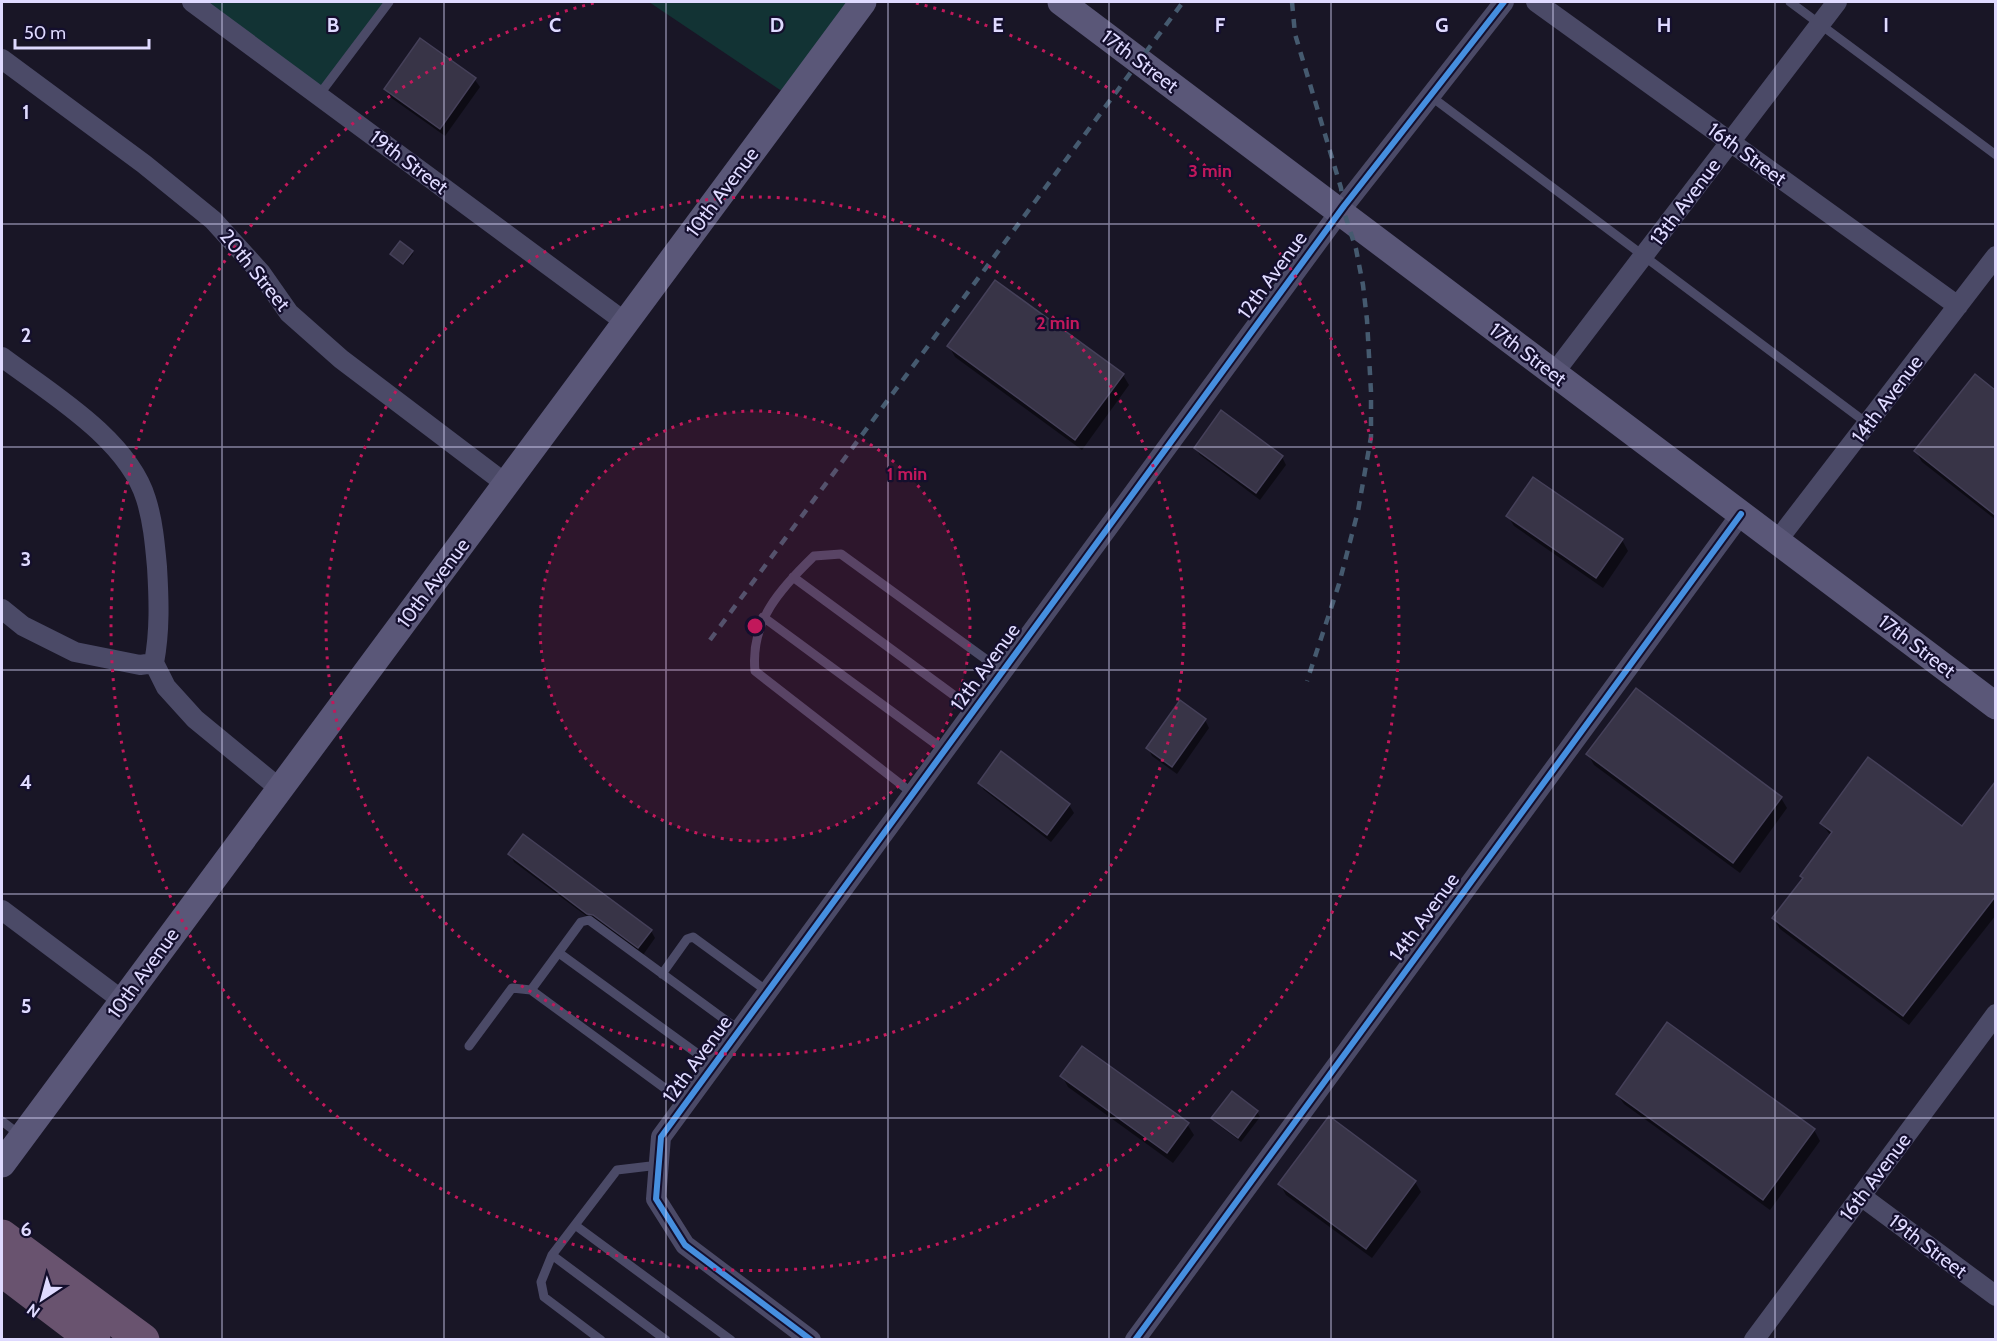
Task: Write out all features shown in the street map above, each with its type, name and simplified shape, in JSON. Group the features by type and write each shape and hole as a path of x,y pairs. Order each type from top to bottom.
{"highway":[{"path":"2,1236 143,1340"},
{"path":"2,1270 94,1340"}],"main road":[{"name":"10th Avenue","path":"2,1164 12,1129 123,1001 863,2"},
{"name":"17th Street","path":"1061,2 1995,706"}],"street":[{"name":"19th Street","path":"192,2 625,322"},
{"name":"12th Avenue","path":"811,1340 685,1245 656,1199 661,1137 1340,212 1429,95 1504,2"},
{"name":"16th Street","path":"1536,2 1958,306"},
{"name":"13th Avenue","path":"1554,373 1837,2"},
{"name":"20th Street","path":"2,59 144,164 213,219 261,273 297,321 341,359 506,484"},
{"name":"14th Avenue","path":"1777,541 1995,256"},
{"path":"2,357 95,427 128,464 146,498 155,543 159,595 159,639 154,663 166,687 195,719 279,788"},
{"name":"14th Avenue","path":"1135,1340 1742,514"},
{"path":"2,609 24,626 75,652 140,665 154,663"},
{"path":"2,910 123,1001"},
{"name":"16th Avenue","path":"1754,1340 1995,1014"},
{"name":"19th Street","path":"1861,1196 1995,1296"}],"lane":[{"path":"319,95 389,2"},
{"path":"1790,2 1995,154"},
{"path":"1429,95 1868,424"},
{"path":"912,793 755,671 753,656 763,617 793,577 814,556 841,554 1002,671"},
{"path":"793,577 974,710"},
{"path":"763,617 944,750"},
{"path":"531,990 581,922 589,920 738,1030"},
{"path":"662,974 687,939 693,937 767,991"},
{"path":"559,953 713,1065"},
{"path":"469,1046 512,988 531,990 686,1103"},
{"path":"601,1340 544,1297 540,1282 552,1255 617,1170 659,1165"},
{"path":"575,1225 731,1340"},
{"path":"552,1255 666,1340"}],"green space":[{"path":"192,2 388,2 319,95"},
{"path":"649,2 863,2 792,98"}],"building":[{"path":"420,38 476,78 440,129 384,89"},
{"path":"400,241 413,251 403,264 390,254"},
{"path":"995,280 1124,374 1075,440 947,346"},
{"path":"1975,374 1995,390 1995,515 1914,451"},
{"path":"1221,410 1283,456 1256,493 1194,448"},
{"path":"1533,477 1623,539 1596,578 1506,516"},
{"path":"1636,688 1782,797 1733,863 1586,754"},
{"path":"1180,700 1206,719 1172,767 1146,748"},
{"path":"1001,751 1070,804 1047,835 978,783"},
{"path":"1868,757 1962,826 1995,782 1995,897 1903,1016 1772,918 1803,878 1800,876 1832,832 1820,823"},
{"path":"523,834 652,930 638,948 593,915 587,914 508,854"},
{"path":"1667,1022 1815,1129 1763,1200 1616,1094"},
{"path":"1082,1046 1189,1123 1167,1153 1060,1076"},
{"path":"1232,1091 1258,1111 1238,1138 1211,1118"},
{"path":"1329,1116 1416,1181 1366,1249 1278,1184"}],"railway":[{"path":"710,640 1183,2"},
{"path":"1292,2 1295,34 1341,188 1345,215 1356,249 1367,320 1371,392 1371,437 1358,511 1339,584 1307,681"}],"cycle path":[{"path":"811,1340 685,1245 656,1199 661,1137 1344,206 1504,2"},
{"path":"1135,1340 1741,514"}]}
